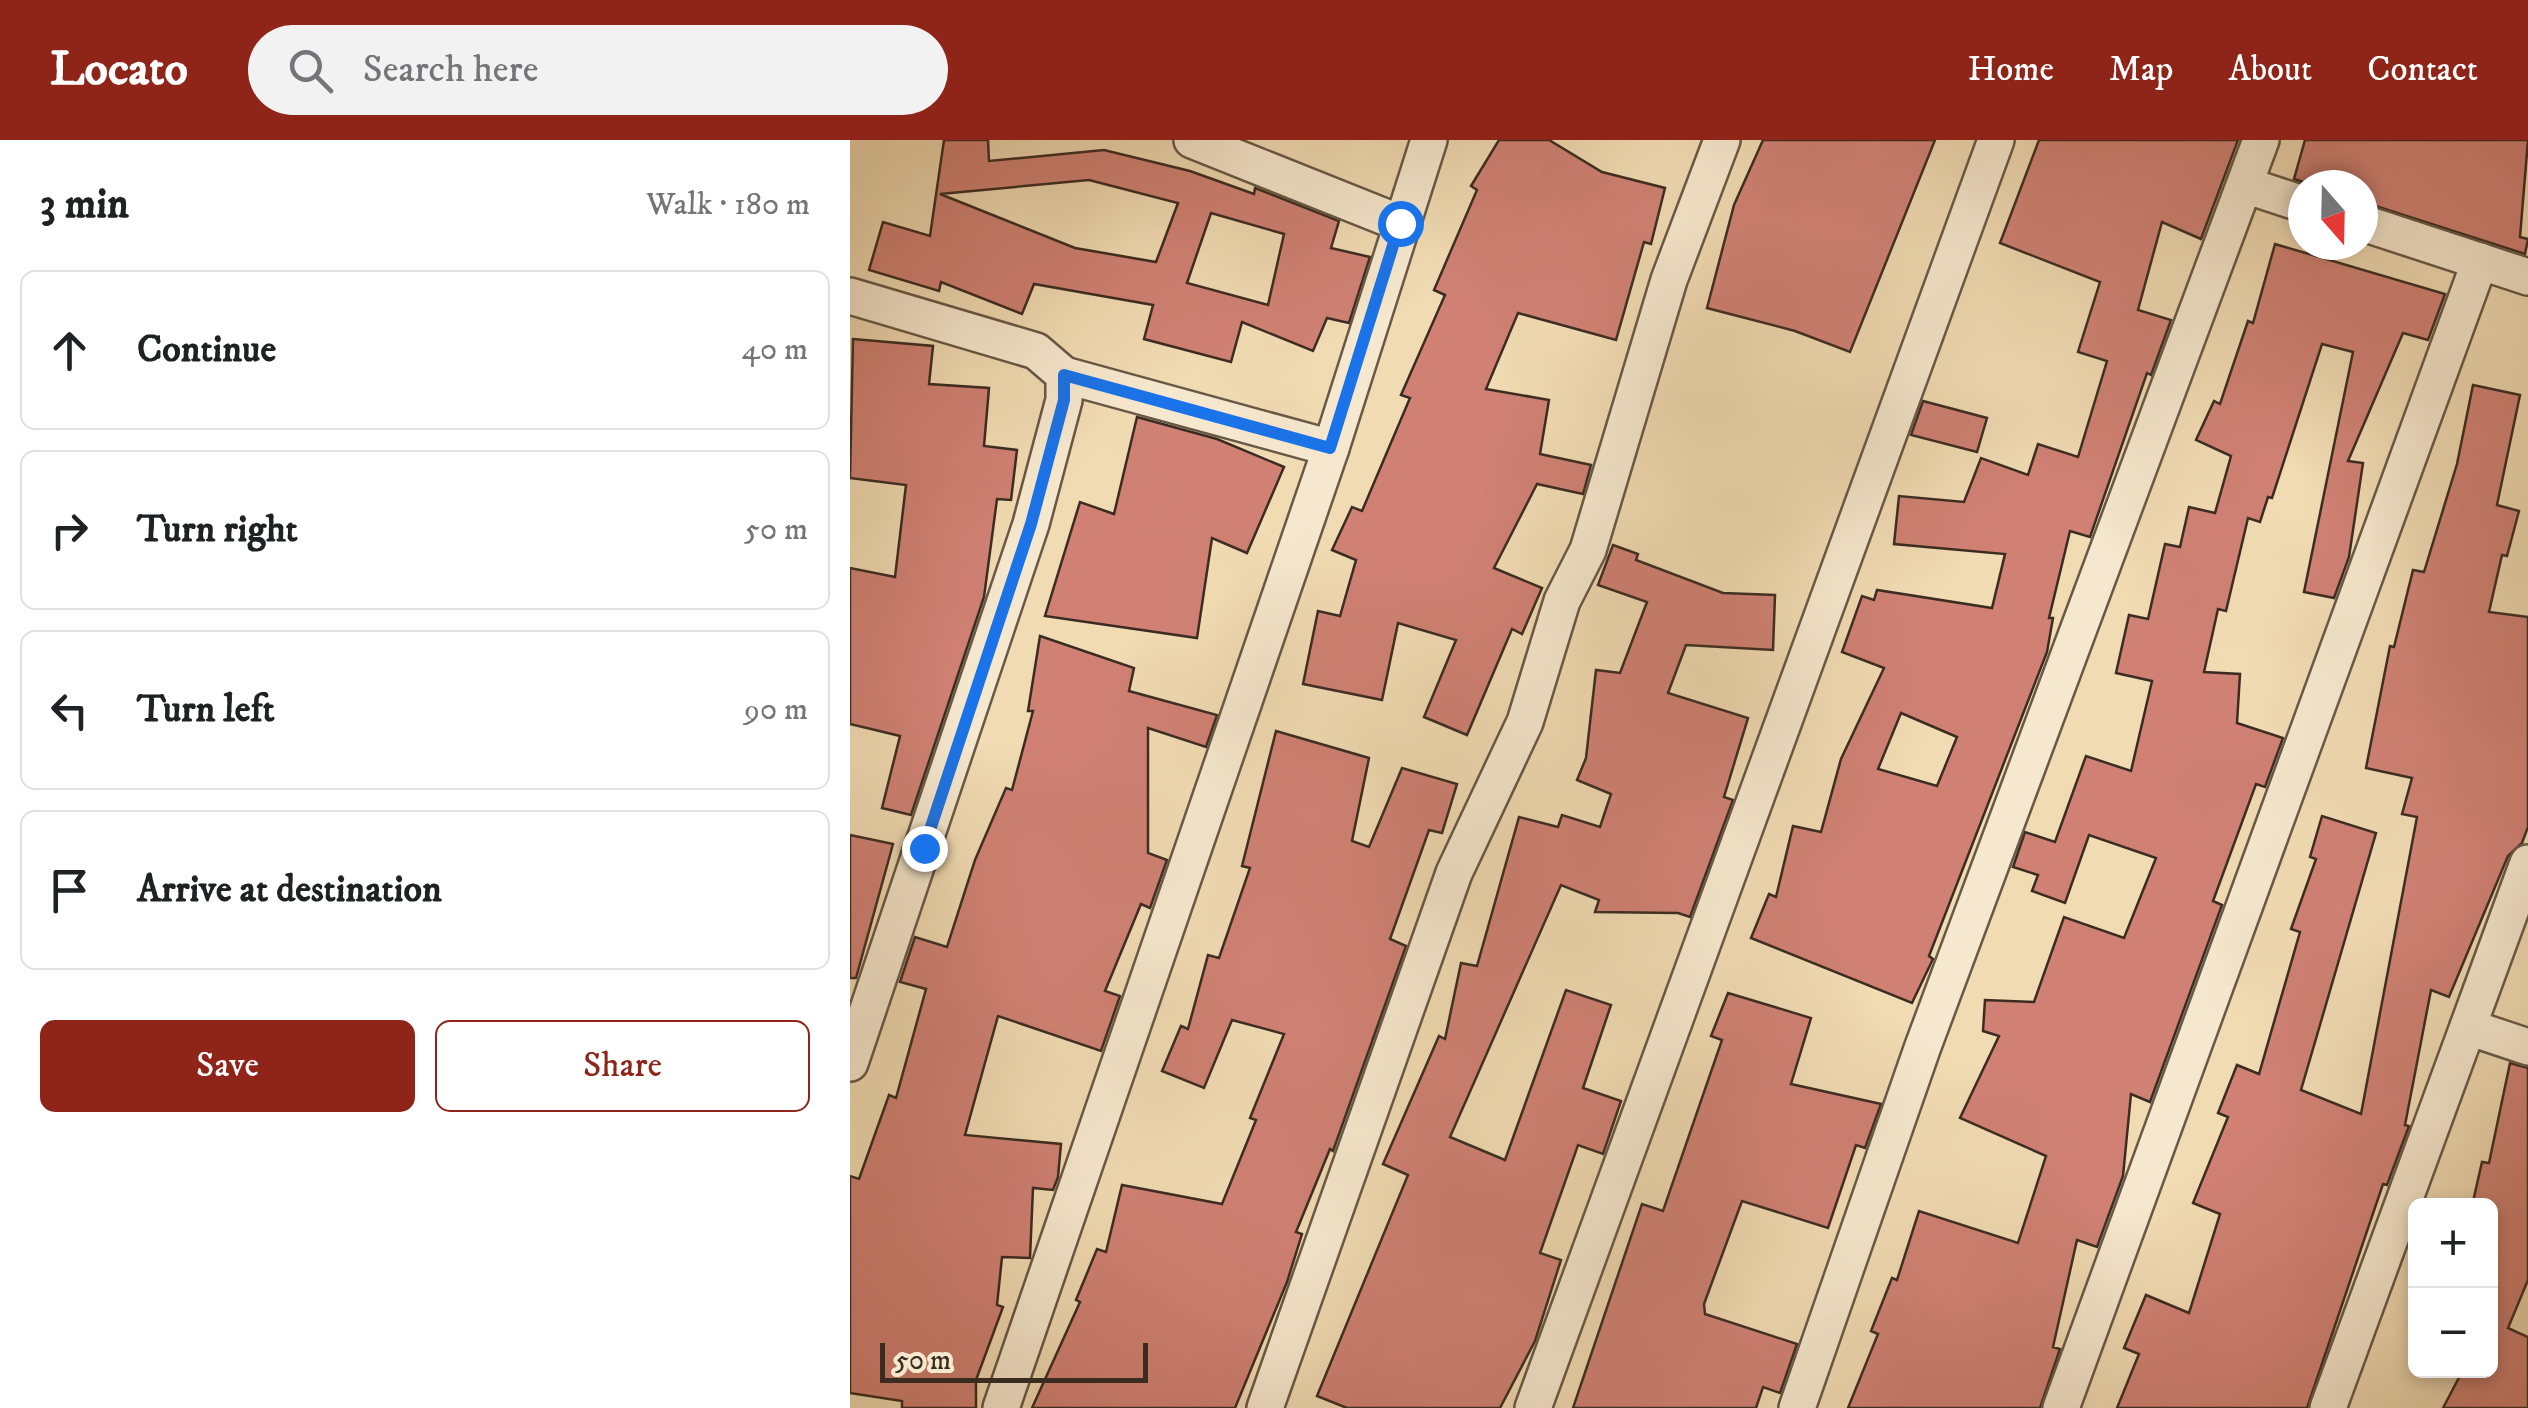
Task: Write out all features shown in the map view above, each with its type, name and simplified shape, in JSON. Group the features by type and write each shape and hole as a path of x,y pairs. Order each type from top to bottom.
{"street":[{"path":"1192,140 1400,223"},
{"path":"1001,1408 1330,448 1429,140"},
{"path":"1265,1408 1472,825 1525,722 1562,602 1588,550 1670,280 1722,140"},
{"path":"1532,1408 1996,140"},
{"path":"1797,1408 1922,1048 2261,140"},
{"path":"2245,185 2288,199"},
{"path":"2378,228 2528,276"},
{"path":"2062,1408 2480,261"},
{"path":"850,296 1036,351 1064,375 1330,448"},
{"path":"850,1063 1031,524 1064,400 1064,375"},
{"path":"2328,1408 2528,862"},
{"path":"2468,1027 2528,1047"}],"building":[{"path":"944,140 988,140 989,161 1104,150 1190,171 1254,194 1255,188 1339,221 1331,248 1370,257 1349,323 1327,318 1313,351 1242,322 1231,362 1144,339 1153,305 1034,284 1022,314 941,282 939,291 869,270 883,222 930,236","holes":["1089,180 1178,203 1156,262 1075,248 940,194","1211,213 1284,234 1268,305 1187,283"]},
{"path":"1499,140 1549,140 1602,172 1665,188 1651,244 1644,242 1616,340 1518,313 1486,389 1549,400 1540,454 1591,465 1583,494 1537,484 1494,568 1542,588 1522,634 1512,629 1467,735 1424,717 1456,640 1398,623 1382,700 1303,684 1318,611 1340,616 1356,560 1332,550 1352,507 1362,511 1410,398 1401,395 1445,295 1434,290 1477,190 1471,186"},
{"path":"1763,140 1935,140 1850,352 1795,331 1707,308 1734,205"},
{"path":"2039,140 2238,140 2201,239 2162,222 2138,310 2171,320 2151,375 2147,373 2090,537 2070,531 2049,618 2053,618 2047,652 1929,956 1933,959 1912,1003 1751,938 1769,894 1776,897 1793,826 1821,832 1841,759 1884,668 1842,652 1862,596 1874,600 1877,590 1992,608 2005,554 1894,544 1899,496 1964,502 1981,458 2028,475 2038,444 2078,457 2107,361 2078,352 2100,282 2000,243","holes":["1901,713 1957,737 1937,786 1878,769"]},
{"path":"2305,140 2528,140 2520,237 2528,239 2525,254 2378,207 2378,170 2297,170"},
{"path":"2275,244 2288,248 2288,260 2329,260 2445,294 2428,340 2403,333 2348,461 2363,463 2349,557 2334,598 2304,592 2353,352 2322,344 2272,498 2268,497 2260,522 2248,518 2226,611 2218,609 2204,672 2240,674 2237,723 2283,738 2265,787 2256,784 2213,901 2222,905 2150,1102 2131,1094 2123,1176 2097,1247 2077,1240 2053,1347 2060,1349 2040,1408 1848,1408 1878,1334 1871,1331 1892,1278 1897,1280 1919,1211 2018,1243 2046,1156 1960,1118 1999,1036 1983,1031 1985,1000 2034,1002 2064,917 2124,938 2156,858 2089,835 2065,903 2032,891 2038,875 2013,867 2025,832 2055,842 2086,756 2131,771 2152,681 2116,673 2129,615 2148,619 2165,544 2180,547 2189,507 2215,513 2231,456 2196,440 2214,401 2220,404 2248,321 2253,323"},
{"path":"853,339 933,346 929,384 989,388 984,446 1017,450 1011,500 997,499 984,597 911,815 882,808 900,736 850,724 850,568 895,577 906,485 850,478"},
{"path":"2473,385 2520,395 2497,505 2519,511 2507,556 2502,555 2489,612 2528,617 2528,827 2522,843 2508,856 2449,997 2431,990 2405,1125 2409,1126 2387,1185 2383,1184 2307,1408 2117,1408 2139,1354 2124,1348 2146,1295 2189,1313 2220,1214 2193,1203 2228,1117 2218,1113 2237,1065 2259,1074 2300,932 2291,929 2316,859 2310,857 2322,816 2376,833 2301,1090 2361,1114 2417,817 2402,814 2412,778 2366,768 2390,646 2394,647 2413,570 2424,572 2457,464"},
{"path":"1923,401 1987,418 1977,452 1911,435"},
{"path":"1137,417 1217,439 1284,467 1247,553 1212,538 1197,638 1045,616 1080,502 1114,514"},
{"path":"1613,545 1638,554 1636,560 1723,593 1775,595 1773,650 1686,645 1668,693 1748,718 1724,797 1733,800 1690,917 1678,913 1595,912 1599,900 1561,885 1450,1137 1505,1160 1566,990 1611,1005 1583,1088 1621,1101 1603,1154 1578,1145 1540,1253 1561,1260 1535,1341 1500,1408 1347,1408 1317,1396 1408,1175 1383,1164 1439,1036 1445,1039 1461,963 1477,966 1519,817 1558,827 1562,815 1600,827 1611,794 1577,780 1586,758 1596,670 1620,673 1647,602 1598,585"},
{"path":"1040,636 1134,668 1129,691 1217,715 1206,747 1148,728 1148,853 1167,860 1150,908 1141,904 1105,991 1120,996 1101,1051 998,1016 965,1135 1061,1144 1058,1177 1053,1190 1033,1188 1030,1258 1002,1257 997,1305 1003,1307 976,1380 976,1408 902,1408 902,1401 850,1393 850,1176 859,1179 889,1095 896,1098 926,989 900,982 915,937 947,947 975,860 1006,788 1012,790 1033,711 1028,711"},
{"path":"1276,731 1369,758 1352,841 1369,847 1402,768 1457,784 1442,833 1429,830 1390,939 1406,946 1333,1151 1330,1149 1296,1232 1302,1234 1287,1282 1235,1408 1032,1408 1080,1302 1076,1300 1097,1249 1106,1252 1122,1185 1222,1204 1256,1120 1250,1118 1284,1034 1232,1020 1204,1088 1162,1071 1181,1026 1188,1029 1208,955 1219,958 1250,868 1242,866"},
{"path":"850,835 893,844 856,978 850,978"},
{"path":"1728,993 1811,1018 1791,1084 1881,1104 1865,1148 1856,1145 1828,1228 1742,1201 1704,1304 1705,1314 1797,1344 1780,1393 1763,1387 1756,1408 1573,1408 1642,1204 1663,1211 1722,1040 1711,1036"},
{"path":"2510,1063 2528,1068 2528,1280 2508,1328 2528,1337 2528,1408 2443,1408 2459,1378 2498,1378 2498,1198 2474,1198 2482,1162 2489,1163"}],"route":[{"path":"924,848 1031,524 1064,400 1064,375 1330,448 1400,223"}]}
